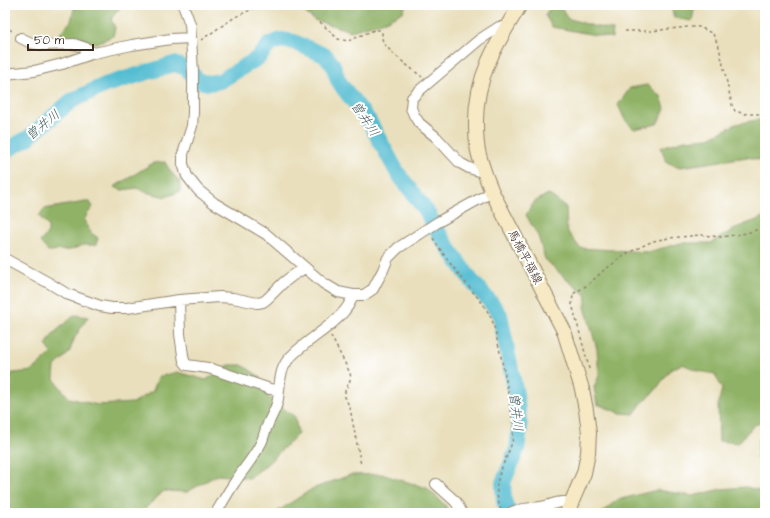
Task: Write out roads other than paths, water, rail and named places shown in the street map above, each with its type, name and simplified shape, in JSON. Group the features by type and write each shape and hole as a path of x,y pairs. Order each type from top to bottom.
{"main road":[{"name":"馬橋平福線","path":"520,5 500,38 486,67 477,98 476,135 478,154 492,192 564,331 582,389 589,434 588,453 584,472 569,508"}],"street":[{"path":"183,5 190,24 193,76 192,126 183,154 183,164 187,176 198,190 214,202 266,234 323,283 338,292 353,296 364,295 373,288 388,258 398,248 432,226 492,192"},
{"path":"484,171 469,168 460,163 436,137 419,123 411,108 412,98 480,40 499,27 507,27"},
{"path":"21,38 31,43 44,45 74,44 86,48 94,53"},
{"path":"5,74 34,71 62,64 94,53 171,39 192,41"},
{"path":"5,259 67,294 100,306 112,308 127,308 179,300 220,297 257,303 263,302 268,299 283,283 305,268"},
{"path":"216,513 234,483 256,452 262,440 275,409 278,399 278,390 286,362 295,352 326,328 347,308 352,301 353,296"},
{"path":"179,300 180,334 184,361 187,365 208,368 264,387 278,390"},
{"path":"436,484 456,502 461,513"},
{"path":"512,512 543,507 557,502 566,502 569,508"}],"waterway":[{"name":"曽井川","path":"5,151 28,138 71,101 105,85 174,64 186,68 199,81 208,83 220,81 258,58 270,44 281,40 294,42 326,56 333,65 338,80 369,121 397,172 427,212 441,237 471,280 500,315 516,394 520,428 517,449 503,483 504,501 509,513"}]}
